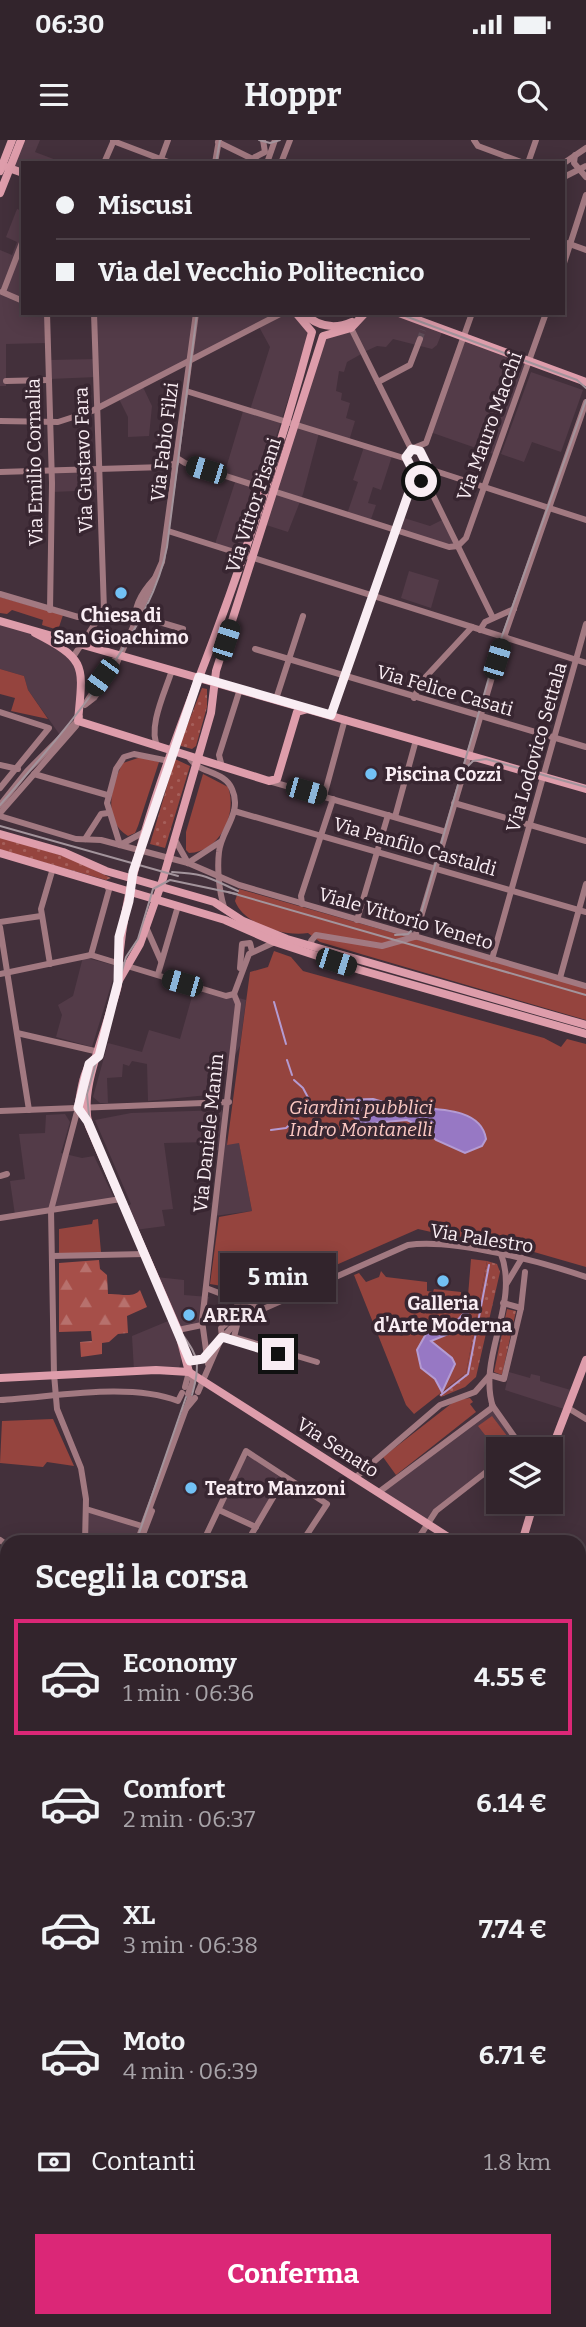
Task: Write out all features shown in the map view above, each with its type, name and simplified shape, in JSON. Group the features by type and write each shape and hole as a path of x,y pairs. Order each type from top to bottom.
{"street":[{"path":"161,159 168,140"},
{"path":"255,157 265,152 263,140"},
{"path":"266,161 275,140"},
{"path":"281,161 290,140"},
{"path":"474,140 478,146 520,161"},
{"path":"527,161 536,140"},
{"path":"0,193 3,167 20,141"},
{"path":"105,161 113,141 166,161"},
{"path":"215,161 219,141 264,161"},
{"path":"565,162 586,148"},
{"path":"267,161 274,149 283,153"},
{"path":"575,155 574,162 583,167 586,177"},
{"path":"3,167 21,172"},
{"path":"565,176 583,167"},
{"path":"586,195 567,243 586,250"},
{"path":"21,245 1,292 21,300"},
{"name":"Via Emilio Cornalia","path":"47,315 52,471 50,610"},
{"name":"Via Gustavo Fara","path":"94,315 104,608"},
{"name":"Via Fabio Filzi","path":"78,721 85,705 120,654 158,573 168,531 196,315"},
{"path":"0,422 50,422 97,409 278,315"},
{"path":"298,315 312,333 320,330 322,337 351,328 364,315"},
{"path":"306,315 313,321 330,326 347,324 364,315"},
{"path":"409,315 425,324 464,335 586,383"},
{"path":"407,459 414,449 426,443 471,315"},
{"name":"Via Mauro Macchi","path":"458,546 464,542 485,487 545,315"},
{"path":"351,328 414,449 429,469 586,520"},
{"name":"Via Vittor Pisani","path":"118,982 129,966 160,887 193,761 211,713 213,681 273,491 312,333"},
{"name":"Via Vittor Pisani","path":"118,982 119,937 132,879 169,761 263,488 322,337"},
{"path":"378,382 411,364 420,339"},
{"path":"6,381 49,380"},
{"path":"186,391 407,459 415,475 426,481 493,618"},
{"path":"313,946 312,938 320,935 358,943 396,943 415,937 503,637 586,402"},
{"path":"576,431 586,415"},
{"path":"0,472 164,467 177,460 263,488"},
{"path":"426,481 429,469"},
{"path":"331,715 415,475"},
{"path":"273,491 449,547 458,546"},
{"path":"168,531 586,663"},
{"path":"0,594 81,617 104,608"},
{"path":"73,657 104,608"},
{"path":"480,630 484,623 514,608"},
{"path":"276,699 303,616"},
{"path":"138,618 183,629"},
{"path":"0,621 586,789"},
{"name":"Via Lodovico Settala","path":"492,959 586,624"},
{"path":"0,805 78,721 83,685 81,670 73,657 56,644 23,627"},
{"path":"414,698 421,682 472,627"},
{"name":"Via Felice Casati","path":"255,649 586,747"},
{"path":"158,747 154,739 155,729 171,673 178,671"},
{"path":"223,768 220,753 240,689"},
{"path":"286,702 297,712"},
{"path":"297,712 309,709"},
{"path":"0,712 47,731 56,740"},
{"path":"269,781 277,779 297,712"},
{"path":"324,796 345,719"},
{"path":"78,721 172,752 193,761 230,785 234,811 216,850 188,863 173,837"},
{"path":"0,815 56,740 78,721"},
{"path":"0,788 47,731"},
{"path":"357,920 377,852 416,740"},
{"path":"150,822 142,835 120,845 108,813 107,794 116,769 127,756 144,754 169,761"},
{"path":"193,761 446,832"},
{"path":"0,765 107,794"},
{"path":"302,904 320,835 333,799"},
{"path":"454,803 586,841"},
{"name":"Via Panfilo Castaldi","path":"234,811 582,911"},
{"path":"85,839 101,814 108,813"},
{"name":"Viale Vittorio Veneto","path":"0,815 57,833 142,850 188,863 220,875 239,886 586,986"},
{"path":"0,834 53,849 110,873 224,907 241,923 275,942 586,1025"},
{"path":"216,850 224,907"},
{"path":"0,853 241,923 586,1034"},
{"path":"50,964 41,916 53,868"},
{"path":"106,884 113,879 110,873"},
{"path":"91,955 109,890 106,884"},
{"path":"560,978 582,911 586,884"},
{"path":"158,974 178,906"},
{"path":"0,922 41,916"},
{"path":"0,927 4,974 17,1033 29,1110"},
{"path":"146,927 162,961"},
{"path":"4,974 91,955 226,996 234,994 240,984 253,946 248,942 241,948 240,984"},
{"path":"250,952 275,942"},
{"path":"85,1535 86,1509 80,1462 59,1414 55,1397 51,1210 74,1124 81,1108 89,1064 99,1054 118,982"},
{"name":"Via Daniele Manin","path":"208,1366 202,1325 229,1102 238,1004 234,994"},
{"path":"17,1033 99,1054"},
{"path":"0,1111 229,1102"},
{"path":"81,1108 178,1329 193,1382 139,1535"},
{"path":"0,1218 121,1199"},
{"name":"Via Palestro","path":"207,1354 239,1316 408,1245 427,1244 501,1254 586,1278"},
{"path":"52,1256 145,1254"},
{"path":"501,1254 507,1283"},
{"path":"493,1407 489,1392 490,1375 503,1303 507,1283 522,1258"},
{"path":"490,1375 504,1379 521,1308 525,1272"},
{"path":"206,1288 258,1308"},
{"path":"234,1340 233,1331 239,1316 236,1300"},
{"path":"503,1303 521,1308"},
{"path":"178,1329 202,1325"},
{"path":"0,1399 129,1392 159,1394 178,1401 190,1394 202,1381 221,1339 234,1340 316,1364"},
{"path":"184,1350 193,1362 207,1354"},
{"path":"557,1437 586,1360"},
{"path":"0,1378 188,1371"},
{"name":"Via Senato","path":"188,1371 445,1535"},
{"path":"356,1477 376,1457 445,1402 481,1388 490,1375"},
{"path":"481,1388 512,1437"},
{"path":"379,1492 493,1407"},
{"path":"568,1408 586,1419"},
{"path":"206,1535 246,1451 327,1504 307,1535"},
{"path":"420,1535 436,1511 486,1472"},
{"path":"251,1535 285,1477"},
{"path":"141,1535 155,1502 153,1492"},
{"path":"86,1509 142,1526"},
{"path":"219,1510 256,1527"},
{"path":"524,1535 530,1514"}],"shaded area":[{"path":"22,140 40,140 35,152 59,161 21,161 21,172 10,168"},
{"path":"17,209 21,210 21,315 47,315 47,343 6,344 6,386 0,386 0,250 12,255 17,242 6,237"},
{"path":"95,315 297,315 310,329 240,552 215,544 236,479 224,475 244,408 250,410 270,347 258,325 142,385 152,406 149,436 128,437 128,417 118,397 98,407 97,377 49,379 49,360 96,359"},
{"path":"364,315 403,315 443,330 437,345 432,349 393,339 386,347 377,346 364,352 354,334 356,326"},
{"path":"351,329 363,353 347,362 344,372 339,371 336,391 342,393 341,400 350,403 346,418 355,421 349,441 319,433 303,494 288,532 263,524 322,339"},
{"path":"464,338 528,361 496,455 430,432"},
{"path":"531,372 583,390 561,452 532,442 524,462 501,454"},
{"path":"364,447 392,456 381,490 373,487 368,503 376,505 370,522 347,514 358,482 353,480"},
{"path":"99,470 100,490 52,492 52,472"},
{"path":"401,517 430,526 444,519 458,546 449,547 397,530"},
{"path":"409,571 439,580 431,608 401,598"},
{"path":"0,622 26,629 56,645 78,665 77,715 60,735 28,690 24,676 0,669"},
{"path":"83,957 117,966 92,1047 56,1037 62,1015 58,1005 73,996"},
{"path":"195,986 246,1000 240,1046 217,1087 208,1095 148,1101 147,1064 132,1061 129,1066 123,1064 122,1077 107,1078 108,1103 100,1103 93,1097 108,1043 142,1052 149,1030 180,1039"},
{"path":"373,1099 396,1105 463,1114 482,1128 486,1139 482,1146 465,1153 436,1140 424,1128 407,1120 362,1124 349,1113 328,1104 340,1100"},
{"path":"222,1110 227,1144 239,1142 252,1211 214,1216 221,1150 210,1150 209,1142 164,1143 173,1209 162,1210 165,1226 135,1230 125,1208 131,1204 95,1120 131,1113"},
{"path":"65,1114 70,1122 61,1153 82,1158 94,1156 115,1200 15,1215 10,1181 25,1179 19,1134 45,1133 46,1115"},
{"path":"156,1277 184,1280 184,1295 209,1297 203,1325 178,1329 183,1350 179,1369 134,1371 132,1336 173,1319"},
{"path":"465,1312 469,1318 456,1331 431,1341 452,1358 455,1364 442,1392 435,1379 421,1368 417,1350 427,1332 454,1324"},
{"path":"509,1372 530,1378 531,1374 540,1376 540,1381 574,1391 567,1410 505,1390"},
{"path":"493,1408 514,1437 486,1437 486,1472 428,1522 380,1491"},
{"path":"250,1456 281,1478 255,1523 222,1508 245,1458"},
{"path":"85,1509 142,1526 139,1535 85,1535"}],"green space":[{"path":"0,597 63,615 58,630 42,625 43,620 12,610 7,614 0,613"},
{"path":"0,669 24,676 28,690 48,719 11,711 15,698 0,694"},
{"path":"202,688 207,689 207,707 196,746 192,749 181,746 181,741"},
{"path":"141,757 159,762 138,826 135,833 128,836 115,821 112,791 123,763"},
{"path":"175,759 190,766 165,848 150,844"},
{"path":"203,774 228,787 230,809 224,830 217,839 200,851 189,853 186,850 186,832"},
{"path":"0,837 67,857 111,878 106,880 0,850"},
{"path":"239,889 586,988 586,1020 320,942 308,933 288,933 266,927 247,917 240,909 235,901"},
{"name":"Giardini pubblici Indro Montanelli","path":"274,951 291,957 303,971 544,1038 561,1047 567,1039 586,1044 586,1267 479,1236 453,1237 418,1229 270,1294 210,1284 219,1217 252,1211 239,1143 227,1145 250,972 268,967"},
{"path":"98,1219 101,1252 59,1254 59,1229 92,1224 93,1220"},
{"path":"471,1259 487,1261 466,1373 414,1414 406,1405 354,1275 359,1273 366,1282 379,1277 381,1271 386,1277 427,1282 427,1291 433,1292 434,1289 461,1292 461,1295 468,1296"},
{"path":"99,1260 100,1269 107,1275 108,1294 130,1295 140,1290 147,1307 127,1316 128,1333 118,1334 109,1342 102,1343 102,1354 81,1357 80,1342 92,1341 91,1331 59,1332 59,1263"},
{"path":"487,1261 497,1264 500,1272 476,1377 465,1387 441,1397 439,1395 466,1373"},
{"path":"507,1309 516,1311 502,1375 494,1372"},
{"path":"470,1398 473,1402 470,1404 476,1412 396,1475 383,1457 456,1400"},
{"path":"492,1416 508,1437 487,1437 478,1426"},
{"path":"53,1419 74,1466 47,1462 43,1467 0,1463 2,1421"}],"waterway":[{"path":"274,1002 286,1044"},
{"path":"287,1060 292,1075"},
{"path":"294,1080 303,1088 312,1105"},
{"path":"271,1130 286,1128 295,1120"},
{"path":"441,1395 468,1374 489,1265"}],"tunnel":[{"path":"420,339 423,330"}],"tram line":[{"path":"216,161 220,140"},
{"path":"259,140 270,143 280,140"},
{"path":"0,805 49,749 99,684 142,615 157,581 167,547 197,315"},
{"path":"402,315 577,380 586,388"},
{"path":"395,935 408,934 418,924 496,653 586,400"},
{"path":"462,772 473,761 486,759 586,787"},
{"path":"0,826 178,876"},
{"path":"172,872 206,877 238,891"},
{"path":"192,1395 197,1370 195,1355 174,1321 90,1126 87,1094 126,957 138,939 153,889 170,880 237,894"},
{"path":"228,892 586,995"},
{"path":"138,1535 186,1397"}],"place":[{"name":"Chiesa di San Gioachimo","path":"121,593"},
{"name":"Piscina Cozzi","path":"371,774"},
{"name":"Galleria d'Arte Moderna","path":"443,1281"},
{"name":"ARERA","path":"189,1315"},
{"name":"Teatro Manzoni","path":"191,1488"}],"route":[{"path":"278,1354 222,1337 203,1359 190,1361 88,1122 78,1108 89,1064 99,1056 118,982 116,975 119,937 129,901 133,872 182,720 199,677 331,715 415,475 406,457 412,449 420,451 430,471 428,480 421,481"}]}
